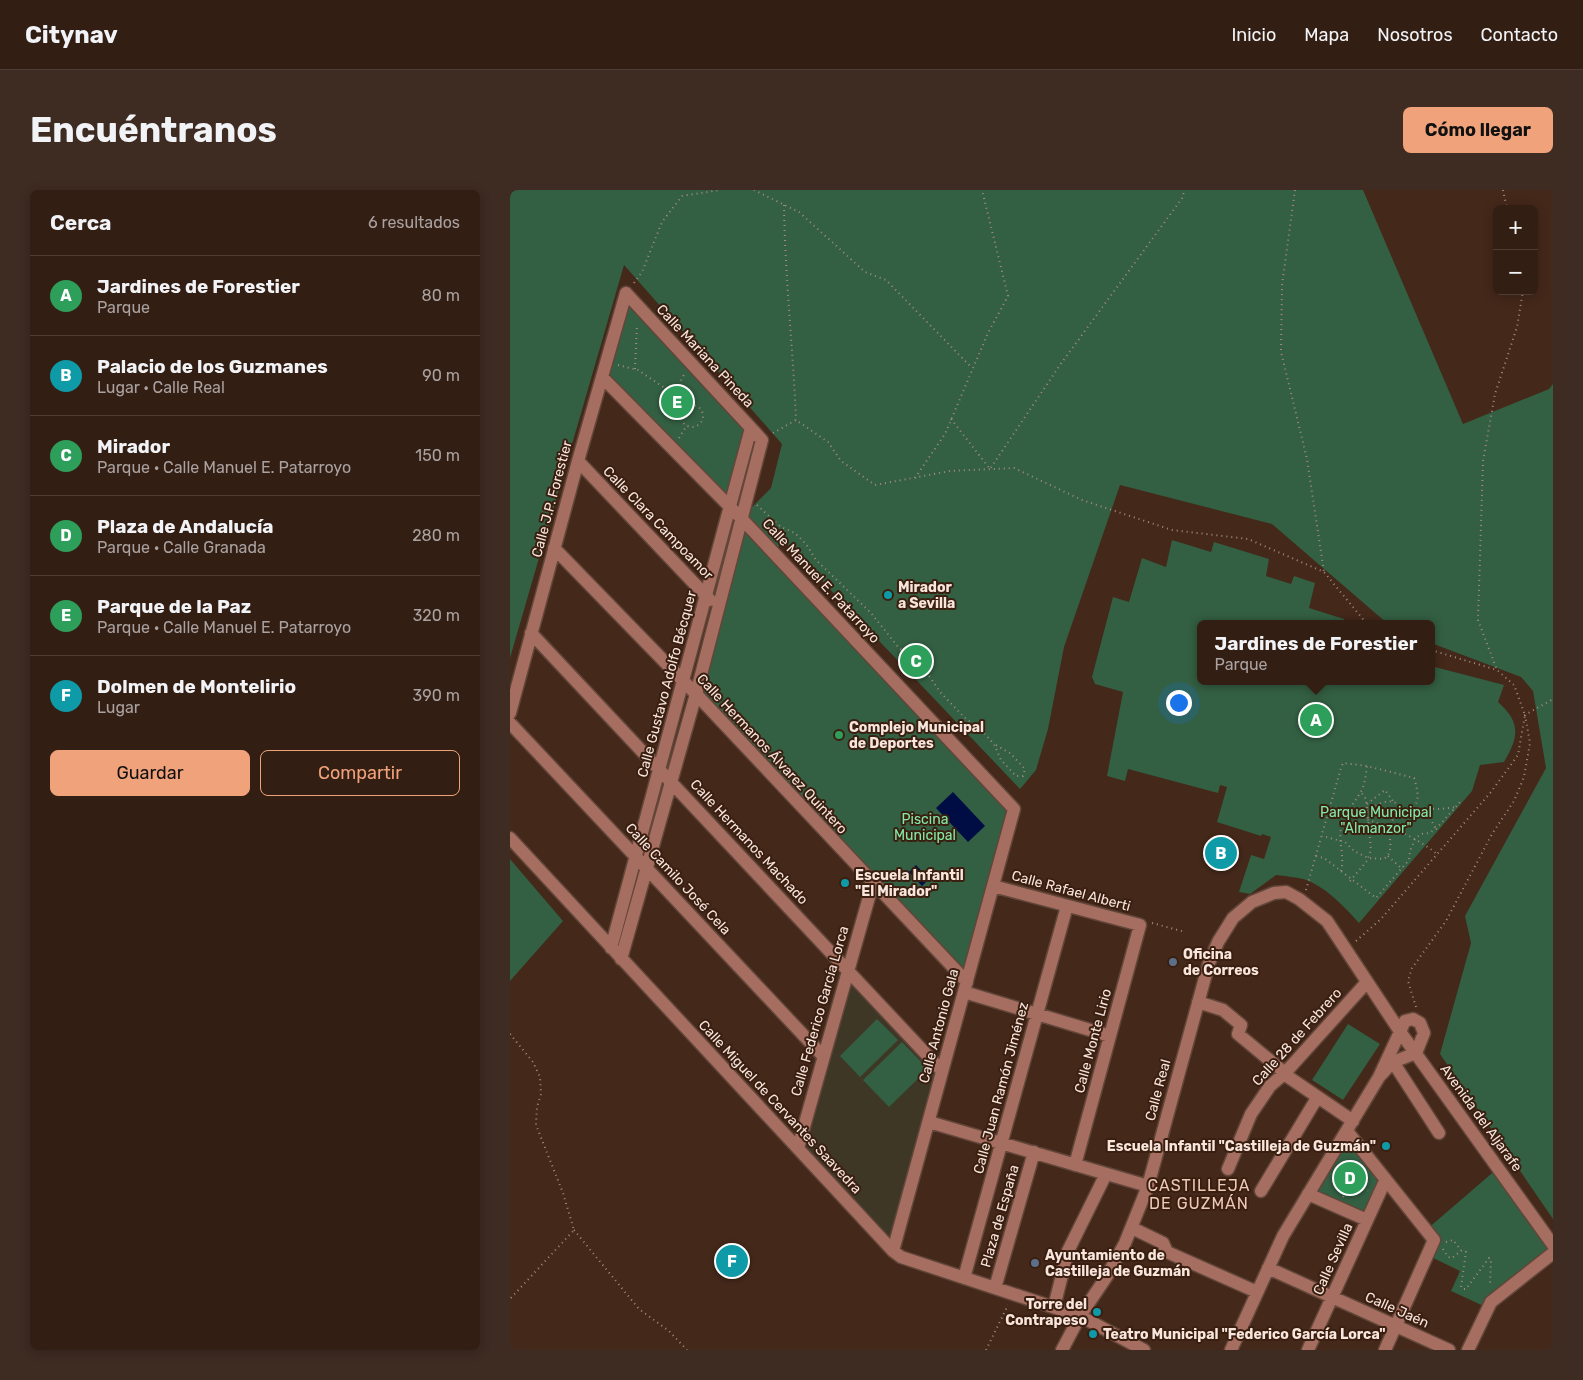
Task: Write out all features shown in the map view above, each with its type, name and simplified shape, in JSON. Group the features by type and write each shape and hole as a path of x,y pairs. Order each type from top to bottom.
{"street":[{"name":"Calle Mariana Pineda","path":"626,293 762,440"},
{"name":"Calle J.P. Forestier","path":"510,713 578,461 626,293"},
{"name":"Calle Manuel E. Patarroyo","path":"602,377 741,518 1014,809"},
{"name":"Calle Gustavo Adolfo Bécquer","path":"611,948 751,428"},
{"name":"Calle Gustavo Adolfo Bécquer","path":"621,959 670,780 696,694 717,607 762,440"},
{"name":"Calle Clara Campoamor","path":"578,461 717,607"},
{"name":"Calle Hermanos Álvarez Quintero","path":"554,548 696,694 872,883 965,987"},
{"name":"Calle Hermanos Machado","path":"531,634 660,768 942,1071"},
{"name":"Calle Camilo José Cela","path":"510,723 823,1056"},
{"name":"Calle Antonio Gala","path":"893,1251 1014,809"},
{"name":"Calle Miguel de Cervantes Saavedra","path":"510,838 893,1251 901,1257 1080,1316 1144,1350"},
{"name":"Calle Federico García Lorca","path":"798,1148 872,883"},
{"name":"Calle Rafael Alberti","path":"993,886 1140,925"},
{"name":"Calle Real","path":"1062,1350 1080,1316 1107,1276 1132,1228 1148,1186 1198,1002 1218,942 1233,918 1252,902 1274,893 1286,892 1303,902 1327,921 1346,950"},
{"name":"Calle Juan Ramón Jiménez","path":"964,1278 1067,906"},
{"name":"Calle Monte Lirio","path":"1075,1164 1140,925"},
{"name":"Avenida del Aljarafe","path":"1346,950 1401,1033 1553,1245"},
{"name":"Calle 28 de Febrero","path":"1228,1169 1254,1111 1270,1086 1285,1073 1367,982"},
{"path":"965,987 1037,1014 1110,1036"},
{"path":"1198,1002 1223,1010 1242,1025 1238,1034 1350,1126 1363,1153 1434,1240 1384,1350"},
{"path":"1231,1350 1282,1236 1379,1077 1406,1021 1413,1019 1420,1023 1424,1033 1416,1053 1393,1062 1379,1077"},
{"path":"1393,1062 1439,1133"},
{"path":"1260,1191 1317,1098"},
{"path":"928,1122 1148,1186"},
{"name":"Plaza de España","path":"995,1288 1034,1152"},
{"path":"1054,1307 1068,1251 1106,1174"},
{"name":"Calle Sevilla","path":"1308,1350 1385,1181"},
{"path":"1308,1194 1367,1220"},
{"path":"1132,1228 1163,1242 1167,1252 1257,1292"},
{"path":"1468,1350 1491,1302 1553,1253"},
{"name":"Calle Jaén","path":"1268,1268 1449,1350"}],"path":[{"path":"626,293 642,272 662,222 682,196 720,190"},
{"path":"754,190 799,212 865,272 886,280 972,369"},
{"path":"915,478 945,434 988,333 1008,296 982,190"},
{"path":"990,469 1060,364 1183,197 1184,190"},
{"path":"1295,190 1282,285 1281,352 1307,459 1324,572"},
{"path":"1503,190 1506,205"},
{"path":"784,205 785,257 793,353 796,420"},
{"path":"1420,1023 1408,982 1412,968 1446,920 1492,834 1514,801 1524,777 1530,742 1525,715 1514,686 1497,670 1478,620 1482,461 1496,394 1517,327 1522,295"},
{"path":"635,369 637,320 642,310"},
{"path":"606,363 635,369 678,398 684,409"},
{"path":"678,398 680,381 692,364"},
{"path":"689,405 696,405 703,413 702,420 697,426 687,425 681,416 684,409 689,405"},
{"path":"951,419 990,469"},
{"path":"762,440 796,420"},
{"path":"796,420 828,442 841,460 875,485 950,471 1014,468 1082,500 1172,530 1248,539 1324,572 1364,620"},
{"path":"755,503 781,527 795,533 800,538 816,560 865,607 899,648 923,667 941,693 994,744 1005,765 1016,776 1023,776 1025,769 1016,758 994,744"},
{"path":"1435,651 1497,670"},
{"path":"1525,715 1553,699"},
{"path":"1346,950 1381,918 1491,792 1518,754 1525,715"},
{"path":"1303,902 1343,763 1367,766 1414,778 1418,791 1418,800 1413,808"},
{"path":"1341,871 1344,862 1340,841 1346,814 1361,792 1367,766"},
{"path":"1367,804 1385,790 1395,804 1405,811"},
{"path":"1350,881 1368,858 1371,850 1367,804 1361,792"},
{"path":"1367,811 1381,801 1395,804"},
{"path":"1316,856 1324,858 1341,871 1350,881 1376,898 1409,860 1410,851 1415,839 1421,834 1429,833 1436,829 1461,801"},
{"path":"1322,836 1340,841 1368,858 1384,859 1388,856 1392,841 1389,828 1393,820 1405,811 1413,808 1456,807"},
{"path":"1329,809 1367,819 1389,828 1415,839 1437,854"},
{"path":"1424,809 1436,829"},
{"path":"1388,856 1402,869"},
{"path":"1140,925 1148,922 1185,932"},
{"path":"510,1034 532,1062 540,1077 541,1094 536,1107 536,1124 563,1193 574,1230 639,1309 669,1331 687,1350"},
{"path":"1354,1185 1350,1188 1345,1186 1346,1179 1351,1178 1363,1153"},
{"path":"1351,1178 1354,1185 1378,1196"},
{"path":"510,1299 574,1230"},
{"path":"1462,1250 1452,1258 1448,1257 1440,1243 1453,1240 1466,1252 1461,1287 1466,1289 1488,1258 1491,1260 1490,1289 1494,1299"},
{"path":"986,1350 1013,1294"}],"shaded area":[{"path":"953,792 985,826 968,842 936,808"},
{"path":"916,865 929,879 922,886 909,872"},
{"path":"847,969 942,1071 893,1251 798,1148"}],"green space":[{"name":"Piscina Municipal","path":"510,190 1363,190 1463,424 1549,389 1553,384 1553,1219 1440,1054 1471,943 1465,916 1546,768 1533,691 1521,677 1435,645 1435,620 1383,620 1272,524 1120,485 1064,647 1048,729 1036,770 1020,789 784,541 773,552 1014,809 967,982 696,694 741,518 771,488 782,444 624,265 510,658"},
{"path":"626,293 751,428 730,507 602,377"},
{"name":"Parque Municipal \"Almanzor\"","path":"1172,540 1211,552 1214,542 1269,559 1266,576 1291,584 1294,576 1315,583 1309,608 1344,619 1197,620 1197,685 1435,685 1435,667 1504,685 1498,702 1511,716 1514,723 1515,737 1504,762 1480,765 1472,791 1359,923 1326,891 1303,879 1276,875 1250,894 1239,892 1251,855 1264,859 1271,837 1262,834 1261,836 1217,822 1227,787 1220,785 1218,793 1128,769 1125,781 1107,776 1123,692 1095,684 1092,677 1113,597 1129,602 1142,558 1166,567"},
{"path":"510,859 563,921 510,981"},
{"path":"877,1019 898,1040 860,1077 840,1056"},
{"path":"1348,1024 1380,1044 1343,1100 1312,1080"},
{"path":"902,1042 928,1069 889,1107 863,1080"},
{"path":"1347,1131 1385,1181 1367,1220 1308,1194"},
{"path":"1498,1168 1553,1245 1488,1308 1451,1291 1460,1271 1427,1255 1434,1240 1426,1230"}],"place":[{"name":"Parque de la Paz","path":"677,402"},
{"name":"Mirador a Sevilla","path":"888,595"},
{"name":"Mirador","path":"916,661"},
{"name":"Jardines de Forestier","path":"1316,720"},
{"name":"Complejo Municipal de Deportes","path":"839,735"},
{"name":"Palacio de los Guzmanes","path":"1221,853"},
{"name":"Escuela Infantil \"El Mirador\"","path":"845,883"},
{"name":"Oficina de Correos","path":"1173,962"},
{"name":"Escuela Infantil \"Castilleja de Guzmán\"","path":"1386,1146"},
{"name":"Plaza de Andalucía","path":"1350,1178"},
{"name":"Dolmen de Montelirio","path":"732,1261"},
{"name":"Ayuntamiento de Castilleja de Guzmán","path":"1035,1263"},
{"name":"Torre del Contrapeso","path":"1097,1312"},
{"name":"Teatro Municipal \"Federico García Lorca\"","path":"1093,1334"}],"district":[{"name":"CASTILLEJA DE GUZMÁN","path":"1199,1194"}]}
